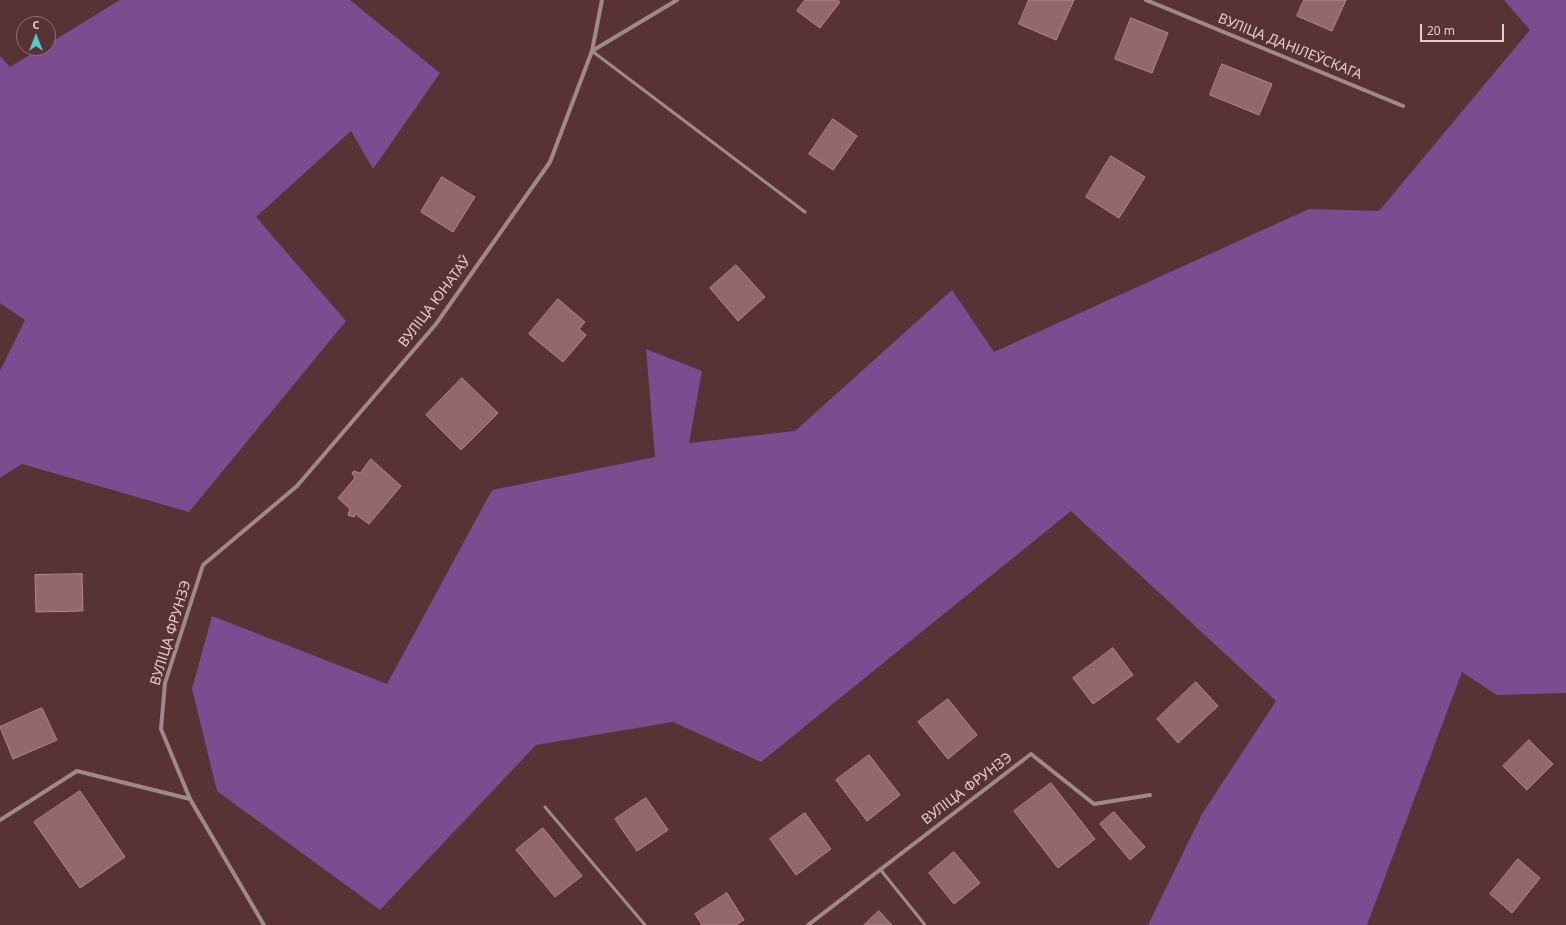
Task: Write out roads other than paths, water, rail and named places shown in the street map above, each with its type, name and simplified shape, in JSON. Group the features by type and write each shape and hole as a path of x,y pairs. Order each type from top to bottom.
{"street":[{"name":"ВУЛІЦА ЮНАТАЎ","path":"204,565 296,486 436,324 550,162 592,51 602,0"},
{"path":"592,51 677,0"},
{"name":"ВУЛІЦА ДАНІЛЕЎСКАГА","path":"1146,0 1403,106"},
{"name":"ВУЛІЦА ФРУНЗЭ","path":"204,565 165,683 160,729 190,799 264,925"},
{"name":"ВУЛІЦА ФРУНЗЭ","path":"808,925 1031,754 1094,804 1150,795"},
{"path":"0,820 77,771 190,799"}],"lane":[{"path":"592,51 805,212"},
{"path":"545,807 645,925"},
{"path":"880,869 925,925"}]}
